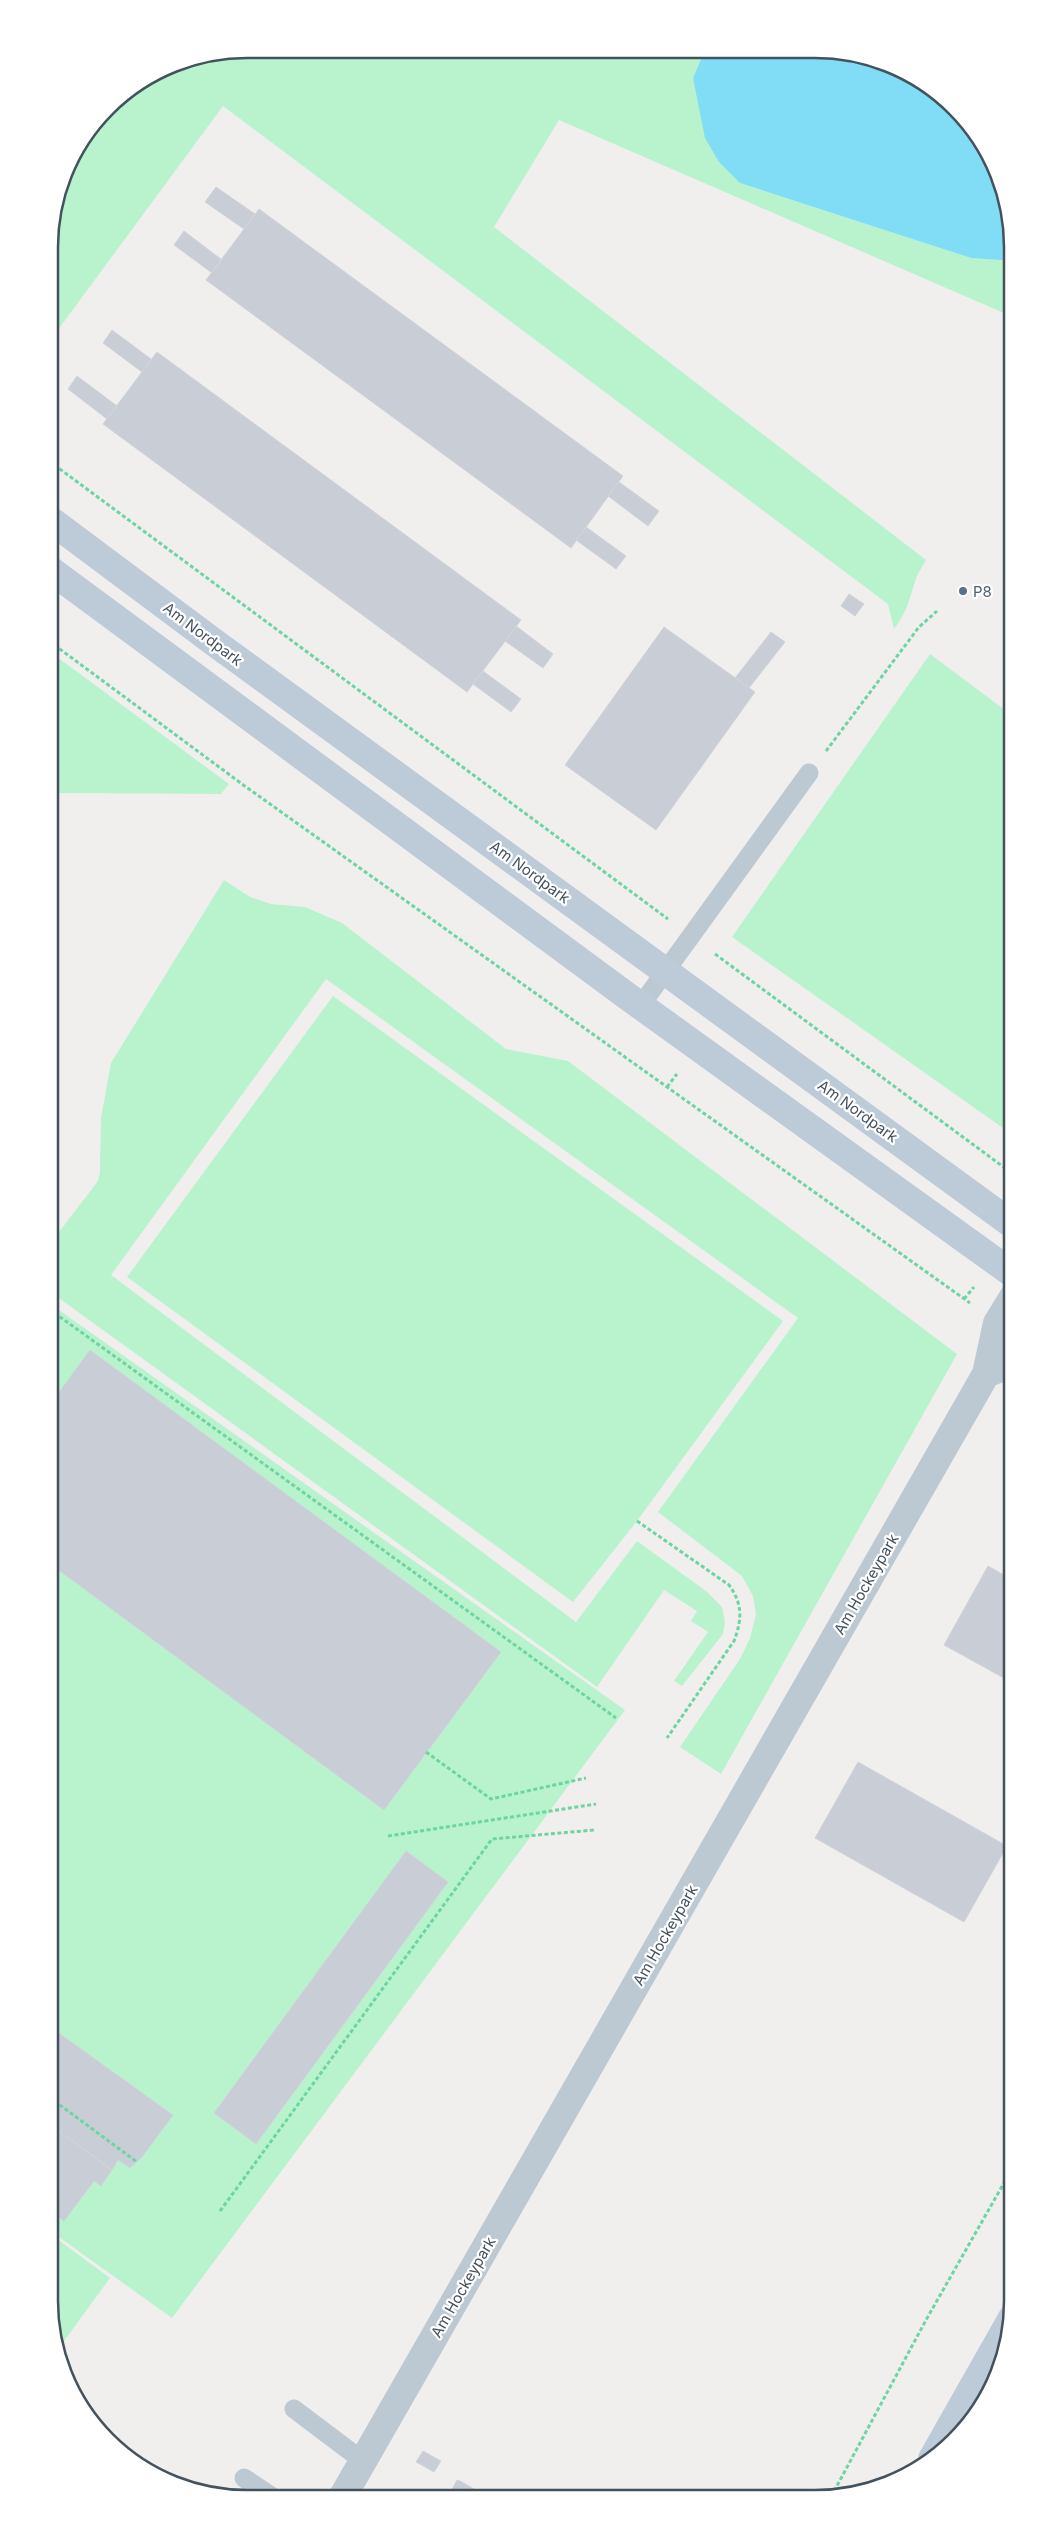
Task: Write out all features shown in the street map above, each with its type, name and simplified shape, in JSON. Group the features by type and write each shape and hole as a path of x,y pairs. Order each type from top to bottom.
{"street":[{"name":"Am Nordpark","path":"58,525 215,642 1004,1218"},
{"path":"58,576 641,1005 1004,1267"},
{"name":"Am Hockeypark","path":"346,2490 986,1374 997,1322 1004,1311"},
{"path":"986,1374 1004,1367"},
{"path":"942,2441 1001,2337"}],"lane":[{"path":"641,1005 667,972 808,774"},
{"path":"294,2409 363,2461"},
{"path":"244,2478 263,2490"}],"path":[{"path":"58,468 1004,1167"},
{"path":"808,774 919,627 937,610"},
{"path":"58,648 242,784 997,1322"},
{"path":"58,1315 616,1718"},
{"path":"637,1521 729,1585 741,1608 740,1626 734,1641 667,1738"},
{"path":"426,1752 491,1799 586,1778"},
{"path":"388,1836 596,1804"},
{"path":"220,2211 492,1839 594,1830"},
{"path":"58,2105 137,2162"},
{"path":"835,2489 926,2320 1004,2183"}],"green space":[{"path":"235,58 701,58 693,78 740,183 971,258 1004,260 1004,313 559,120 494,227 926,560 917,576 904,612 894,629 888,604 223,106 58,330 59,222 72,174 89,142 113,113 152,83 174,72 198,64"},
{"path":"930,654 1004,709 1004,1129 732,937"},
{"path":"58,658 229,784 221,794 58,793"},
{"path":"224,880 250,897 271,904 305,907 342,923 506,1049 568,1061 957,1354 721,1774 680,1747 740,1659 750,1638 756,1614 753,1596 742,1576 658,1512 798,1318 326,979 111,1275 576,1622 637,1541 706,1591 722,1607 725,1622 723,1634 682,1686 674,1681 708,1632 691,1621 697,1611 664,1590 597,1687 58,1298 58,1233 98,1181 100,1172 101,1118 111,1063"},
{"path":"333,996 783,1321 637,1521 573,1602 127,1277"},
{"path":"58,1309 625,1710 172,2318 58,2236"},
{"path":"58,2240 110,2278 62,2343 58,2313"}],"water":[{"path":"701,58 827,58 864,64 888,72 910,83 949,113 973,142 985,163 1001,210 1004,235 1004,260 971,258 740,183 719,162 705,138 693,78"}],"building":[{"path":"216,187 255,214 244,229 205,202"},
{"path":"259,209 623,476 571,548 206,280"},
{"path":"184,231 222,260 212,273 174,245"},
{"path":"112,330 151,359 142,372 103,343"},
{"path":"157,352 521,620 467,692 103,424"},
{"path":"77,376 117,406 107,419 68,389"},
{"path":"619,482 659,511 648,526 608,496"},
{"path":"586,527 626,556 616,569 576,540"},
{"path":"849,594 864,604 855,616 841,606"},
{"path":"516,626 553,654 543,668 505,641"},
{"path":"664,627 755,692 656,830 565,765"},
{"path":"771,632 785,642 749,688 735,678"},
{"path":"483,671 521,699 511,712 473,684"},
{"path":"90,1350 501,1652 384,1810 58,1570 58,1394"},
{"path":"988,1566 1004,1575 1004,1678 944,1645"},
{"path":"858,1762 1004,1844 1004,1851 964,1922 815,1838"},
{"path":"406,1851 448,1882 256,2144 214,2113"},
{"path":"58,2032 173,2115 142,2157 130,2168 118,2160 112,2170 58,2131"},
{"path":"58,2131 112,2170 101,2186 94,2181 64,2221 58,2217"},
{"path":"423,2451 441,2461 434,2472 416,2462"},
{"path":"457,2480 476,2490 452,2490"}],"place":[{"name":"P8","path":"963,591"}]}
